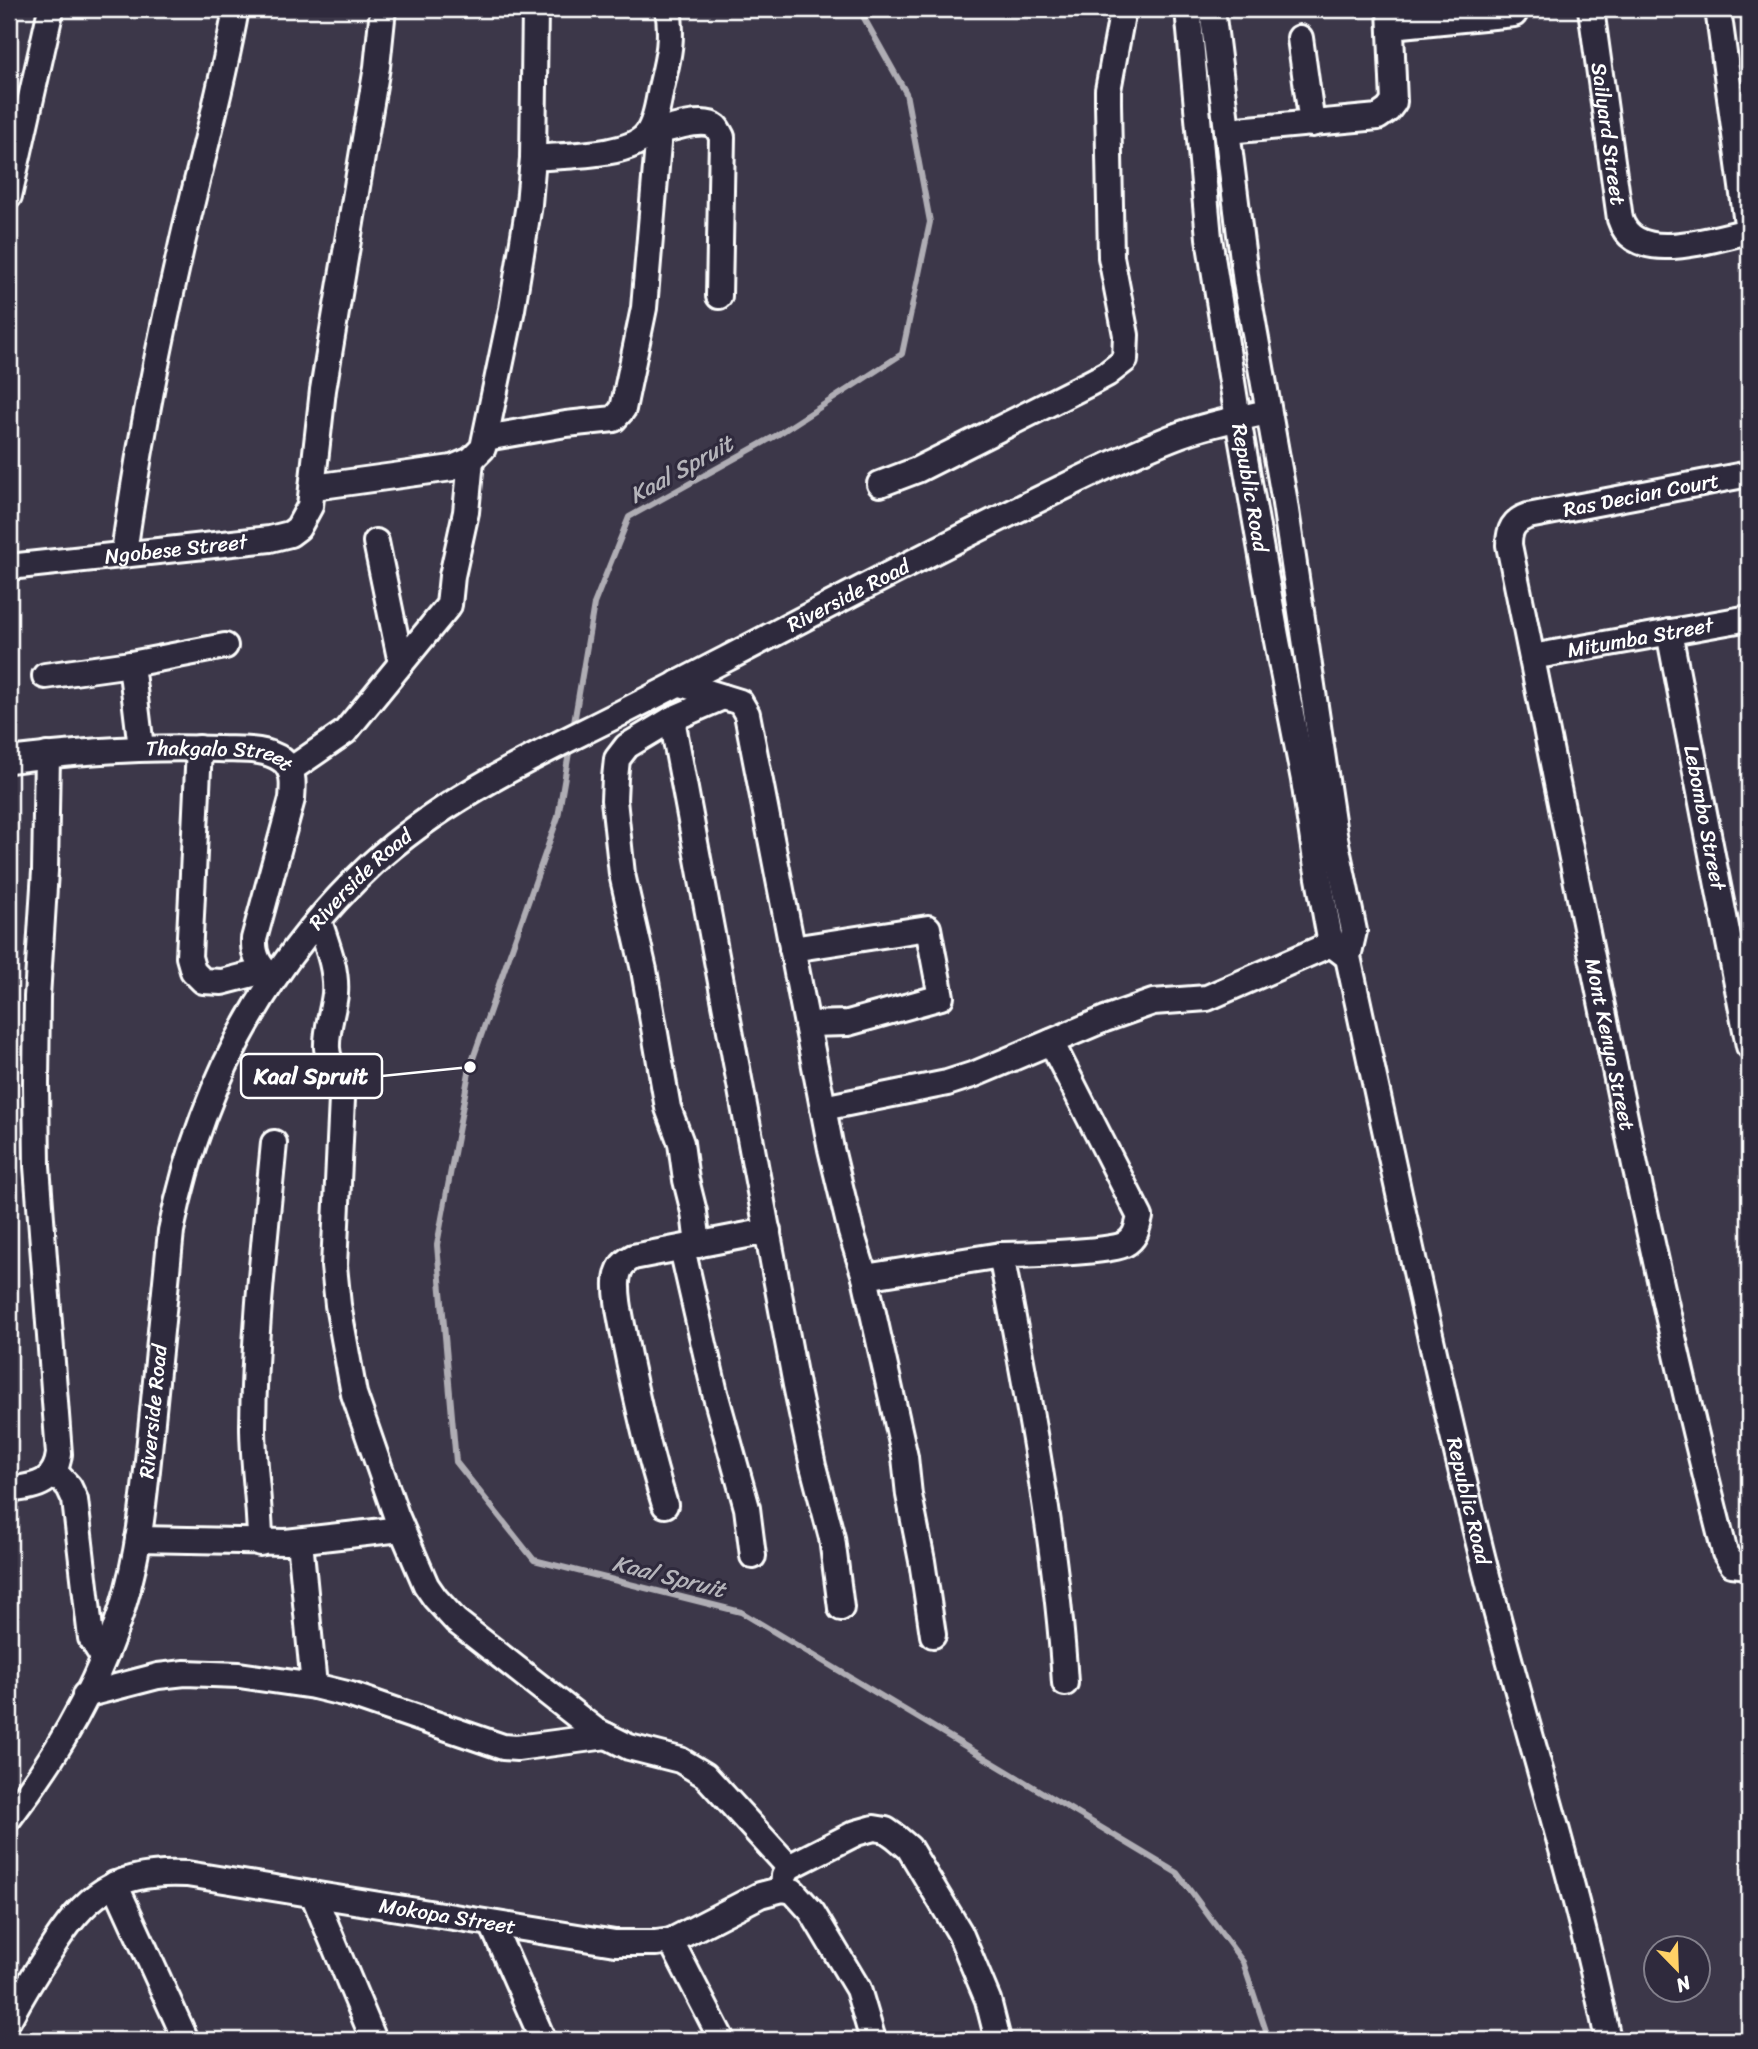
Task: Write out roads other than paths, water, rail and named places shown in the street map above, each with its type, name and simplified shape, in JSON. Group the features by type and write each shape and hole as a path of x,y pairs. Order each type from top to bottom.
{"street":[{"path":"9,196 51,9"},
{"path":"124,553 134,485 181,248 217,104 236,9"},
{"name":"Ngobese Street","path":"9,567 281,537 298,528 305,519 314,488 323,390 377,67 383,9"},
{"path":"314,488 441,470 471,460 483,447 523,251 533,158 535,9"},
{"path":"486,438 566,424 614,419 623,409 644,308 653,133 671,46 668,9"},
{"path":"880,484 917,470 1090,383 1125,360 1126,335 1111,257 1108,103 1123,9"},
{"name":"Republic Road","path":"1188,9 1209,238 1317,867 1488,1580 1574,1898 1608,2040"},
{"name":"Republic Road","path":"1212,9 1244,271 1284,497 1334,834 1354,931 1339,950"},
{"name":"Sailyard Street","path":"1591,9 1620,219 1626,234 1648,245 1670,246 1749,231"},
{"path":"1718,9 1740,109 1749,231"},
{"path":"1227,131 1378,117 1394,102 1390,17 1514,14"},
{"path":"1300,37 1311,124"},
{"path":"533,158 616,150 653,133 692,124 707,123 717,128 722,137 719,296"},
{"name":"Riverside Road","path":"9,1818 55,1750 85,1696 122,1608 138,1539 171,1231 181,1184 206,1106 268,975 370,866 405,835 463,796 973,532 1130,455 1182,434 1268,412"},
{"path":"290,770 345,732 449,606 452,576 466,512 471,460"},
{"name":"Ras Decian Court","path":"1533,515 1749,474"},
{"name":"Mont Kenya Street","path":"1533,515 1516,522 1510,534 1510,545 1599,995 1660,1289 1724,1553 1732,1564 1749,1566"},
{"path":"376,542 401,663"},
{"name":"Mitumba Street","path":"1532,657 1749,618"},
{"name":"Lebombo Street","path":"1669,632 1749,1046"},
{"path":"46,677 225,646"},
{"path":"131,664 141,748"},
{"path":"678,683 740,702 747,714 823,1108 851,1232 865,1277 905,1457 933,1635"},
{"path":"723,697 672,719 627,746 617,759 614,800 622,874 644,970 668,1108 681,1143 685,1180 694,1212 690,1246 715,1393 747,1508 753,1556"},
{"path":"672,719 813,1466 832,1538 841,1608"},
{"name":"Thakgalo Street","path":"9,760 141,748 199,748 259,751 284,761 294,781 292,800 253,951 268,975"},
{"path":"199,748 190,957 193,971 203,981 222,982 268,975"},
{"path":"9,1490 40,1483 54,1471 58,1454 37,1166 37,997 45,871 47,755"},
{"path":"319,921 334,976 335,993 327,1046 328,1058 338,1079 342,1099 334,1266 338,1305 354,1394 401,1529 426,1585 456,1621 595,1730 629,1747 680,1760 705,1775 786,1878 793,1891 802,1898 858,1989 873,2040"},
{"path":"792,949 928,929 931,942 941,997 848,1023 807,1024"},
{"path":"823,1108 947,1083 1153,1002 1207,998 1339,950"},
{"path":"865,1277 1001,1255 1044,1254 1124,1246 1136,1235 1140,1217 1051,1042"},
{"path":"260,1543 260,1507 254,1466 253,1424 257,1324 274,1143"},
{"path":"665,1505 649,1455 617,1299 617,1281 624,1262 633,1257 768,1231"},
{"path":"1001,1255 1044,1495 1060,1606 1065,1683"},
{"path":"54,1471 69,1487 75,1500 91,1638 103,1657"},
{"path":"138,1539 260,1543 401,1529"},
{"path":"300,1541 314,1686"},
{"path":"85,1696 158,1676 212,1672 314,1686 372,1701 488,1744 503,1747 517,1748 607,1736"},
{"path":"722,2040 671,1941 760,1895 856,1833 874,1828 886,1830 909,1848 935,1888 960,1933 988,2000 998,2040"},
{"name":"Mokopa Street","path":"9,2019 64,1927 78,1911 115,1884 144,1875 163,1873 313,1894 615,1942 671,1941"},
{"path":"115,1884 186,2040"},
{"path":"313,1894 374,2040"},
{"path":"492,1924 543,2040"}],"waterway":[{"name":"Kaal Spruit","path":"573,729 594,604 629,517 777,435 902,354 930,222 906,93 859,9"},
{"name":"Kaal Spruit","path":"570,747 558,817 470,1067 437,1245 456,1462 534,1560 741,1612 1177,1873 1243,1962 1269,2040"}],"place":[{"name":"Kaal Spruit","path":"470,1067"}]}
